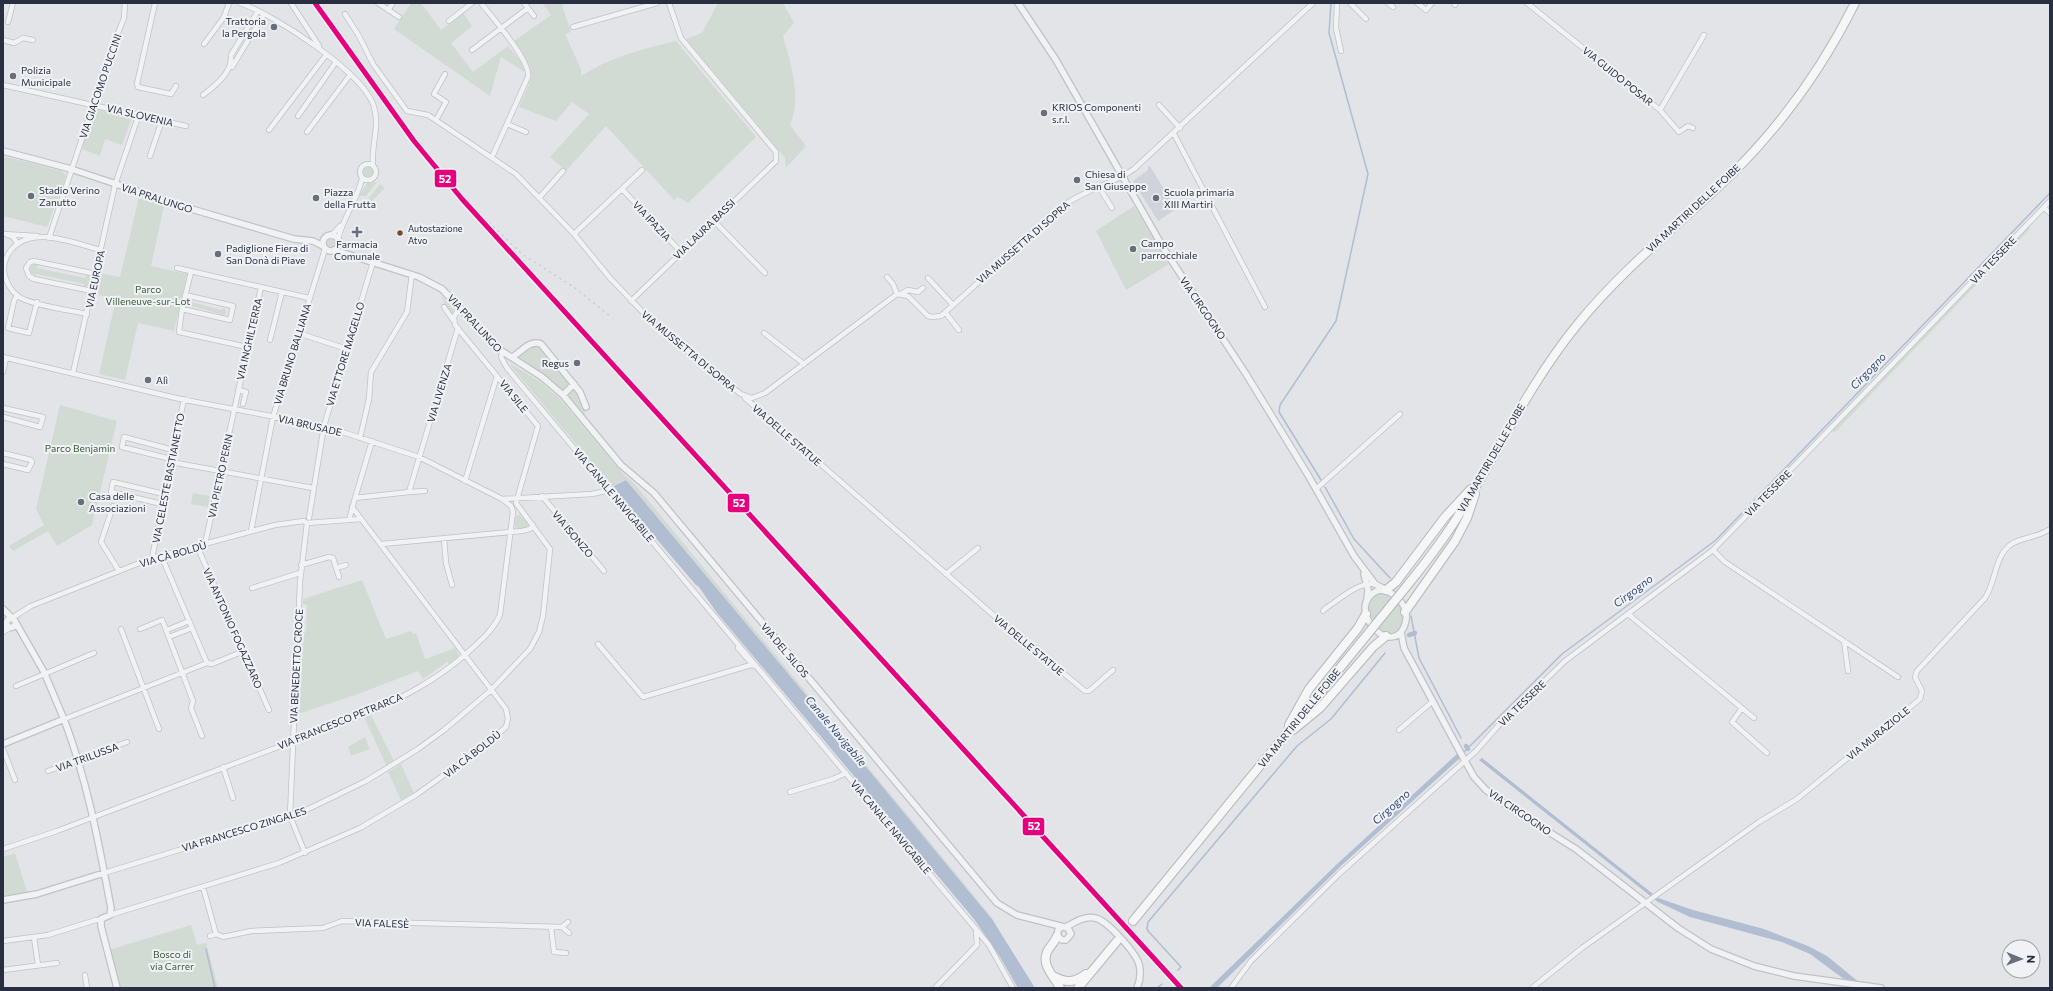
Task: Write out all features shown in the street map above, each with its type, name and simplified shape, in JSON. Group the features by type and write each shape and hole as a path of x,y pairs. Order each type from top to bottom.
{"highway":[{"name":"VIA MARTIRI DELLE FOIBE","path":"1133,921 1406,587 1445,536 1538,379 1569,335 1614,283 1735,171 1765,138 1809,82 1836,39 1855,3"},
{"path":"1386,590 1396,582 1451,509 1479,479"},
{"path":"1405,612 1447,553 1463,526 1479,479"},
{"path":"1284,737 1309,689 1358,628 1366,614"},
{"path":"1284,737 1320,708 1373,647 1388,636"},
{"path":"1060,937 1052,945 1046,956 1046,963 1060,988"},
{"path":"1078,988 1117,941"},
{"path":"1051,974 1066,981 1074,981 1098,964"},
{"path":"1086,988 1098,964"}],"street":[{"path":"8,22 13,3"},
{"name":"VIA GIACOMO PUCCINI","path":"49,238 112,48 122,23 125,3"},
{"path":"155,3 137,84 138,87 171,94 176,86"},
{"path":"204,44 224,17 229,3"},
{"path":"240,3 264,14 311,44 320,48"},
{"path":"290,3 320,48 326,55 350,74 369,96 374,108 376,128 372,153 373,165 376,168 376,174 373,179 368,180 359,191 340,226 328,237 324,247"},
{"path":"378,3 399,18"},
{"path":"388,10 392,3"},
{"path":"449,21 472,3"},
{"path":"481,3 523,58 529,72 492,157"},
{"path":"524,3 534,16"},
{"path":"573,27 657,3"},
{"name":"VIA LAURA BASSI","path":"631,301 713,220 776,161 777,157 776,152 681,38 669,3"},
{"name":"VIA CIRGOGNO","path":"1018,3 1056,60 1122,178 1172,262 1243,369 1363,570 1375,584 1386,590"},
{"name":"VIA MUSSETTA DI SOPRA","path":"945,312 1054,213 1074,197 1122,178 1134,169 1174,134 1313,3"},
{"path":"1336,3 1336,28 1342,51"},
{"path":"1350,3 1366,19"},
{"path":"1388,3 1393,7"},
{"path":"1417,3 1426,10 1432,3"},
{"name":"VIA GUIDO POSAR","path":"1528,3 1660,110 1704,35"},
{"path":"472,50 528,8"},
{"path":"203,95 219,83 232,62 231,55 258,11"},
{"path":"228,74 264,14"},
{"name":"VIA MUSSETTA DI SOPRA","path":"345,14 359,36 373,64 407,111 428,115 516,174 574,234 631,301 661,330 741,394 749,398 759,397 899,294 908,290 918,292 923,288"},
{"path":"3,40 14,43 23,38 33,40"},
{"path":"269,130 326,55"},
{"path":"298,116 336,62"},
{"path":"307,132 350,74"},
{"path":"436,120 446,102 434,94 445,74"},
{"name":"VIA SLOVENIA","path":"3,86 139,114 186,126"},
{"path":"1159,105 1180,128"},
{"path":"1660,110 1679,132 1688,126 1693,128"},
{"name":"VIA EUROPA","path":"73,373 115,185 139,114"},
{"path":"150,156 162,120"},
{"path":"507,124 526,132"},
{"path":"1174,134 1265,307"},
{"name":"VIA PRALUNGO","path":"3,151 71,169 115,185 286,236 313,241 330,251 334,250 349,254 412,274 438,287 460,307 486,337 502,352 513,357"},
{"path":"359,191 362,178 360,170 372,153"},
{"path":"365,164 373,165"},
{"path":"574,234 642,170"},
{"path":"539,198 563,172"},
{"path":"362,178 368,180"},
{"path":"1098,187 1112,208"},
{"name":"VIA IPAZIA","path":"622,189 681,252"},
{"name":"VIA TESSERE","path":"1231,988 1251,961 1339,874 1465,761 1565,661 1713,550 2050,201"},
{"path":"2044,208 2050,213"},
{"path":"713,220 765,273"},
{"path":"334,250 338,241 340,226"},
{"path":"4,234 38,236 101,250"},
{"path":"4,234 13,237 18,244"},
{"path":"38,236 27,239 18,244 10,252 4,265 6,280 18,295 26,300 87,314"},
{"name":"VIA PRALUNGO","path":"313,241 328,237 338,241 349,254"},
{"name":"VIA BRUNO BALLIANA","path":"251,531 273,417 324,247"},
{"path":"92,291 34,279 29,276 26,268 30,262 34,261 96,274"},
{"name":"VIA ETTORE MAGELLO","path":"308,521 312,488 324,426 373,262"},
{"path":"177,268 309,298"},
{"path":"191,272 182,309 179,332 247,347"},
{"path":"360,438 370,399 372,370 407,312 412,274"},
{"path":"887,276 899,294 908,296 928,316 936,317 945,312 959,330"},
{"path":"928,278 953,305"},
{"name":"VIA INGHILTERRA","path":"234,409 261,288"},
{"path":"270,340 282,292"},
{"path":"18,295 14,301 8,328 29,333 36,302"},
{"path":"182,309 230,320 233,306 185,295"},
{"name":"VIA SILE","path":"444,307 458,328 538,426 518,498"},
{"path":"453,320 460,307"},
{"name":"VIA LIVENZA","path":"409,492 458,328"},
{"path":"298,333 347,348"},
{"path":"764,333 804,364"},
{"path":"513,357 530,344 535,342 541,344 574,384 583,398 586,407"},
{"name":"VIA CANALE NAVIGABILE","path":"502,352 501,357 507,368 976,928 988,945 1013,988"},
{"path":"3,372 5,357"},
{"name":"VIA BRUSADE","path":"5,357 184,400 324,426 419,457 502,499 600,493 609,488"},
{"name":"VIA DEL SILOS","path":"513,357 542,377 562,395 621,465 654,493 997,903 1017,915 1064,927"},
{"path":"465,481 498,376"},
{"path":"562,395 574,384"},
{"name":"VIA INGHILTERRA","path":"238,390 246,392 243,404"},
{"name":"VIA DELLE STATUE","path":"741,394 832,477 1010,630 1085,691 1089,691 1113,670"},
{"name":"VIA CELESTE BASTIANETTO","path":"152,558 184,400"},
{"path":"3,408 43,417 40,427 3,417"},
{"name":"VIA PIETRO PERIN","path":"205,544 234,409"},
{"path":"1316,489 1400,414"},
{"path":"173,450 124,437 122,447 171,461 220,472 312,488"},
{"path":"349,520 372,441"},
{"path":"3,453 31,460 32,462 28,470 3,464"},
{"path":"162,504 111,492 113,482 164,494"},
{"path":"355,498 425,491"},
{"name":"VIA ISONZO","path":"542,496 604,571"},
{"name":"VIA FRANCESCO ZINGALES","path":"3,900 37,894 290,816 351,789 398,763 444,730 491,689 527,652 539,632 542,621 550,551 549,546 516,504 518,498"},
{"path":"502,499 511,506 513,514 521,512 523,514"},
{"path":"113,506 101,542 119,571"},
{"name":"VIA CÀ BOLDÙ","path":"203,887 306,853 360,828 416,796 480,749 504,729 508,722 508,712 382,544 352,507"},
{"name":"VIA FRANCESCO PETRARCA","path":"3,849 94,817 391,703 434,679 465,655 487,635 500,615 513,514"},
{"name":"VIA CÀ BOLDÙ","path":"3,632 12,622 31,606 161,555 281,524 308,521 312,518 318,522 361,519"},
{"name":"VIA BENEDETTO CROCE","path":"306,853 290,816 292,741 299,642 300,573 308,521"},
{"path":"382,544 527,530 533,526"},
{"name":"VIA MURAZIOLE","path":"1648,902 1759,822 1797,799 1920,700 1922,691 1916,677 1917,671 1985,598 1990,590 1997,567 2004,552 2016,542 2039,536 2050,529"},
{"path":"444,538 446,563 452,584"},
{"name":"VIA ANTONIO FOGAZZARO","path":"197,546 269,710"},
{"path":"946,574 978,548"},
{"path":"1713,550 1725,562 1898,677"},
{"path":"161,555 207,663"},
{"path":"301,565 329,557 333,558 339,577"},
{"path":"336,568 346,565"},
{"name":"VIA CIRGOGNO","path":"1363,570 1367,584 1366,600"},
{"path":"252,588 300,573"},
{"path":"1324,611 1326,608 1367,584"},
{"name":"VIA CIRGOGNO","path":"1367,584 1375,584"},
{"path":"1386,590 1396,596 1405,612 1406,619 1401,632 1388,636 1374,630 1366,614 1366,600 1373,592 1386,590"},
{"path":"3,610 12,622 21,630 44,673 64,719 79,760 94,817 111,908 110,915"},
{"path":"1628,614 1754,718"},
{"path":"140,629 162,620 193,701 191,708 202,736"},
{"path":"167,630 189,621"},
{"path":"169,637 192,628"},
{"path":"121,629 159,728"},
{"name":"VIA CIRGOGNO","path":"1401,632 1404,648 1465,761 1474,776 1491,795 1576,849 1648,902 1690,937 1738,960 1778,973 1844,983 1850,986 1862,985 1881,988"},
{"name":"VIA CANALE NAVIGABILE","path":"732,636 738,648 751,665 762,672"},
{"name":"VIA CIRGOGNO","path":"1388,636 1404,648"},
{"path":"1844,641 1848,671"},
{"path":"598,644 642,697 751,665"},
{"path":"3,744 207,663 212,664 244,651"},
{"path":"16,686 94,653"},
{"path":"1399,730 1433,701"},
{"path":"1742,708 1732,722 1767,753"},
{"name":"VIA TRILUSSA","path":"48,771 127,742"},
{"path":"3,749 15,780"},
{"path":"223,767 233,798"},
{"path":"790,792 846,773"},
{"path":"3,941 48,935 96,920 101,920 110,915 203,887 216,934"},
{"path":"1532,988 1582,948 1648,902"},
{"path":"1060,937 1064,927 1088,917 1099,918 1130,950 1139,964 1140,978 1137,988"},
{"path":"101,920 104,941 117,988"},
{"path":"1050,924 1060,937 1070,938 1079,920"},
{"name":"VIA FALESÈ","path":"210,936 216,934 223,937 251,931 322,928 342,922 562,927"},
{"path":"568,922 562,927 569,933"},
{"path":"551,927 554,952 566,954"},
{"path":"1064,927 1071,934"},
{"path":"976,928 977,945"},
{"path":"34,937 38,966"},
{"path":"936,988 977,945 988,945"},
{"path":"3,970 57,963"},
{"path":"85,975 87,988"}],"shaded area":[{"name":"Scuola primaria XIII Martiri","path":"1148,166 1150,166 1176,209 1158,221 1133,181 1148,170"}],"green space":[{"path":"411,3 421,3 441,30 463,13 472,26 451,43 473,72 508,46 521,62 525,72 501,57 490,96 394,29"},
{"path":"542,3 568,3 562,5 571,32 565,34 581,69 581,76 614,59 676,41 756,137 688,203 678,197 674,200 606,126 566,171 550,157 589,114 572,102 556,121 519,107 531,78 531,72 530,67 514,41 551,15"},
{"path":"718,3 783,3 794,23 783,36 792,69 795,92 795,103 790,125 806,146 786,168 785,158 686,39 702,33"},
{"path":"98,110 132,117 122,145 105,139 100,156 82,149 94,111"},
{"name":"Stadio Verino Zanutto","path":"3,156 62,171 66,176 47,227 3,216"},
{"path":"366,166 370,166 374,172 370,178 366,178 362,174 362,170"},
{"path":"377,182 366,196 359,196 367,183"},
{"path":"380,184 385,188 364,209 362,207"},
{"name":"Parco Villeneuve-sur-Lot","path":"139,197 164,206 151,266 187,274 174,331 138,323 125,380 99,374 116,299 95,294 99,273 120,277"},
{"name":"Campo parrocchiale","path":"1134,206 1169,264 1126,290 1096,231"},
{"path":"2028,226 2030,229 1834,433 1832,430"},
{"path":"329,239 333,239 336,244 333,249 329,249 326,246 326,242"},
{"path":"33,264 38,264 37,268 85,278 86,275 89,275 90,284 84,287 84,284 36,274 35,276 30,272"},
{"path":"440,295 454,309 452,314 450,313"},
{"path":"189,299 192,300 192,302 221,310 224,308 226,314 222,316 220,314 191,306 190,308 187,307 186,304"},
{"path":"532,346 540,347 570,384 562,390 536,369 517,359"},
{"path":"511,364 539,381 560,399 625,476 633,482 999,926 626,480 612,487 510,365"},
{"path":"573,389 576,389 582,401 586,419 568,397 568,394"},
{"name":"Parco Benjamin","path":"60,405 117,421 92,525 57,546 48,531 13,551 9,546 44,525 36,509"},
{"path":"193,493 210,496 208,507 191,504"},
{"path":"519,514 528,523 527,528 519,529 515,527 515,518"},
{"path":"362,580 386,639 411,631 413,634 416,633 425,659 456,648 459,656 449,664 447,662 423,679 418,671 358,694 298,714 304,634 306,631 307,605 303,604 303,599"},
{"path":"1382,592 1391,597 1401,609 1403,619 1402,625 1397,631 1391,633 1378,630 1368,610 1371,599"},
{"path":"371,715 394,761 386,765 364,717"},
{"path":"365,737 370,749 351,756 348,747"},
{"path":"401,764 414,793 401,800 388,772"},
{"path":"15,853 27,892 3,896 3,857"},
{"name":"Bosco di via Carrer","path":"191,925 197,945 206,943 218,988 120,988 109,950"}],"water":[{"path":"626,480 999,926 881,786 992,919 1035,988 1018,988 1000,957 974,919 717,613 699,587 612,487"},
{"path":"1457,754 1460,758 1342,865 1217,988 1209,988 1336,865"},
{"path":"1482,758 1658,898 1693,910 1764,929 1808,946 1827,956 1866,988 1856,988 1810,954 1782,942 1690,917 1658,902 1479,760"}],"waterway":[{"path":"1321,480 1279,412 1280,405 1336,321 1368,174 1329,33 1331,3"},
{"name":"Cirgogno","path":"1463,753 1562,654 1716,540 2050,193"},
{"path":"1325,487 1354,539 1390,578"},
{"path":"1411,616 1419,658 1461,738"},
{"path":"1409,635 1415,633"},
{"path":"1178,970 1181,967 1147,929 1148,922 1297,746 1331,719 1385,653"},
{"path":"206,949 215,988"},
{"path":"1157,988 1162,984"}],"tunnel":[{"path":"1117,941 1133,921"}],"railway":[{"path":"476,210 522,254 575,288 610,316"}],"transit line":[{"name":"52","path":"315,3 414,141 462,199 1181,988"}],"place":[{"name":"Trattoria la Pergola","path":"274,27"},
{"name":"Polizia Municipale","path":"13,76"},
{"name":"KRIOS Componenti s.r.l.","path":"1044,113"},
{"name":"Chiesa di San Giuseppe","path":"1077,180"},
{"name":"Stadio Verino Zanutto","path":"31,196"},
{"name":"Piazza della Frutta","path":"316,198"},
{"name":"Scuola primaria XIII Martiri","path":"1156,198"},
{"name":"Farmacia Comunale","path":"357,232"},
{"name":"Autostazione Atvo","path":"400,233"},
{"name":"Campo parrocchiale","path":"1133,249"},
{"name":"Padiglione Fiera di San Donà di Piave","path":"218,254"},
{"name":"Regus","path":"577,363"},
{"name":"Alì","path":"148,380"},
{"name":"Casa delle Associazioni","path":"81,502"}],"water label":[{"name":"Canale Navigabile","path":"836,731"}]}
